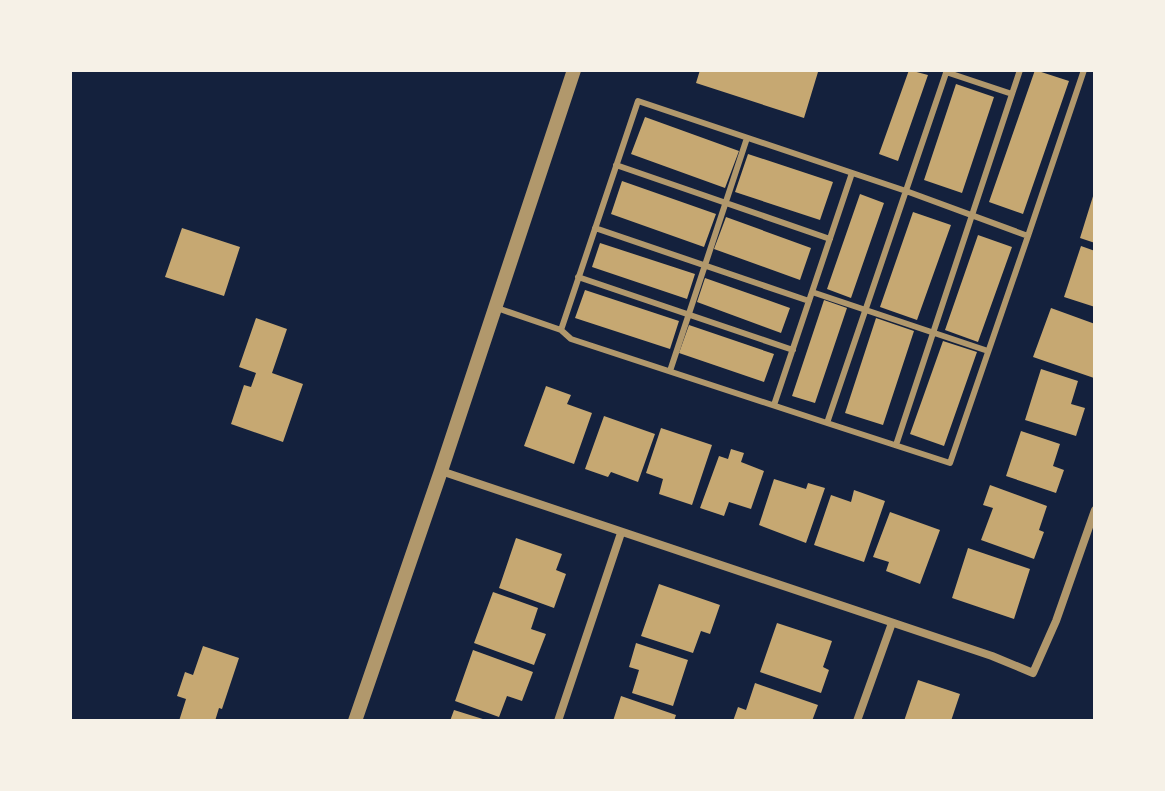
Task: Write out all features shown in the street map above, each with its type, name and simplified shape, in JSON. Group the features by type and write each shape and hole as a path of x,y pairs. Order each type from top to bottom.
{"street":[{"path":"355,721 574,70"},
{"path":"441,471 1033,673 1056,621 1095,510"},
{"path":"558,721 621,533"},
{"path":"857,721 892,623"}],"lane":[{"path":"896,445 1020,70"},
{"path":"496,307 561,330 571,339 950,463 1084,70"},
{"path":"827,423 946,71 1012,94"},
{"path":"561,330 638,101 906,191 1028,236"},
{"path":"670,371 747,138"},
{"path":"616,165 830,239"},
{"path":"774,405 852,173"},
{"path":"595,228 809,301"},
{"path":"578,277 793,350"},
{"path":"812,292 988,351"}],"building":[{"path":"700,70 818,72 804,118 696,83"},
{"path":"909,70 928,75 898,161 879,154"},
{"path":"1035,70 1069,81 1023,214 989,202"},
{"path":"956,84 994,97 962,193 924,180"},
{"path":"645,117 739,151 725,188 631,154"},
{"path":"748,154 833,182 820,220 735,192"},
{"path":"622,181 716,214 704,247 611,214"},
{"path":"1095,193 1095,243 1080,238"},
{"path":"860,194 884,203 851,298 827,289"},
{"path":"913,212 951,225 917,320 880,307"},
{"path":"726,217 811,248 800,280 714,249"},
{"path":"182,228 240,247 224,296 165,277"},
{"path":"978,235 1012,247 978,342 945,330"},
{"path":"600,243 695,274 687,299 592,267"},
{"path":"1081,246 1095,251 1095,307 1064,297"},
{"path":"705,278 790,308 781,333 697,302"},
{"path":"585,290 679,321 670,349 575,318"},
{"path":"824,300 847,308 815,403 792,396"},
{"path":"1051,308 1095,324 1094,378 1033,357"},
{"path":"256,318 287,329 272,373 303,384 283,442 231,424 244,385 251,387 256,373 239,367"},
{"path":"876,318 914,331 883,425 845,413"},
{"path":"689,325 774,354 764,382 679,353"},
{"path":"943,341 977,352 944,446 910,434"},
{"path":"1041,369 1078,381 1071,404 1085,408 1076,436 1025,420"},
{"path":"546,386 571,395 567,404 592,413 574,464 524,446"},
{"path":"604,416 655,434 638,482 611,472 608,477 585,469"},
{"path":"661,428 712,445 692,505 659,494 663,479 646,473"},
{"path":"1021,431 1060,444 1053,466 1064,470 1056,493 1006,476"},
{"path":"731,449 744,453 741,462 764,471 751,509 729,502 724,516 700,508 719,456 728,459"},
{"path":"774,479 806,489 808,483 825,488 806,543 759,525"},
{"path":"990,485 1047,506 1039,530 1044,532 1034,559 981,540 993,508 983,505"},
{"path":"854,490 885,501 864,562 814,545 831,495 851,502"},
{"path":"890,512 940,530 920,584 886,571 889,562 873,557"},
{"path":"516,538 562,554 556,570 566,574 554,608 499,588"},
{"path":"968,548 1030,569 1014,619 952,598"},
{"path":"659,584 720,605 710,634 701,631 693,653 641,636"},
{"path":"493,592 538,608 531,629 546,634 534,665 474,643"},
{"path":"777,623 832,641 823,667 829,670 821,693 760,672"},
{"path":"636,643 688,660 673,706 632,693 639,670 629,667"},
{"path":"203,646 239,658 215,721 179,721 186,699 177,696 185,672 193,675"},
{"path":"473,650 533,672 522,701 507,696 499,717 455,701"},
{"path":"918,680 960,694 951,721 904,721"},
{"path":"755,683 818,705 812,721 733,721 738,707 746,710"},
{"path":"621,696 676,715 674,721 613,721"},
{"path":"454,710 486,720 486,721 450,721"}]}
